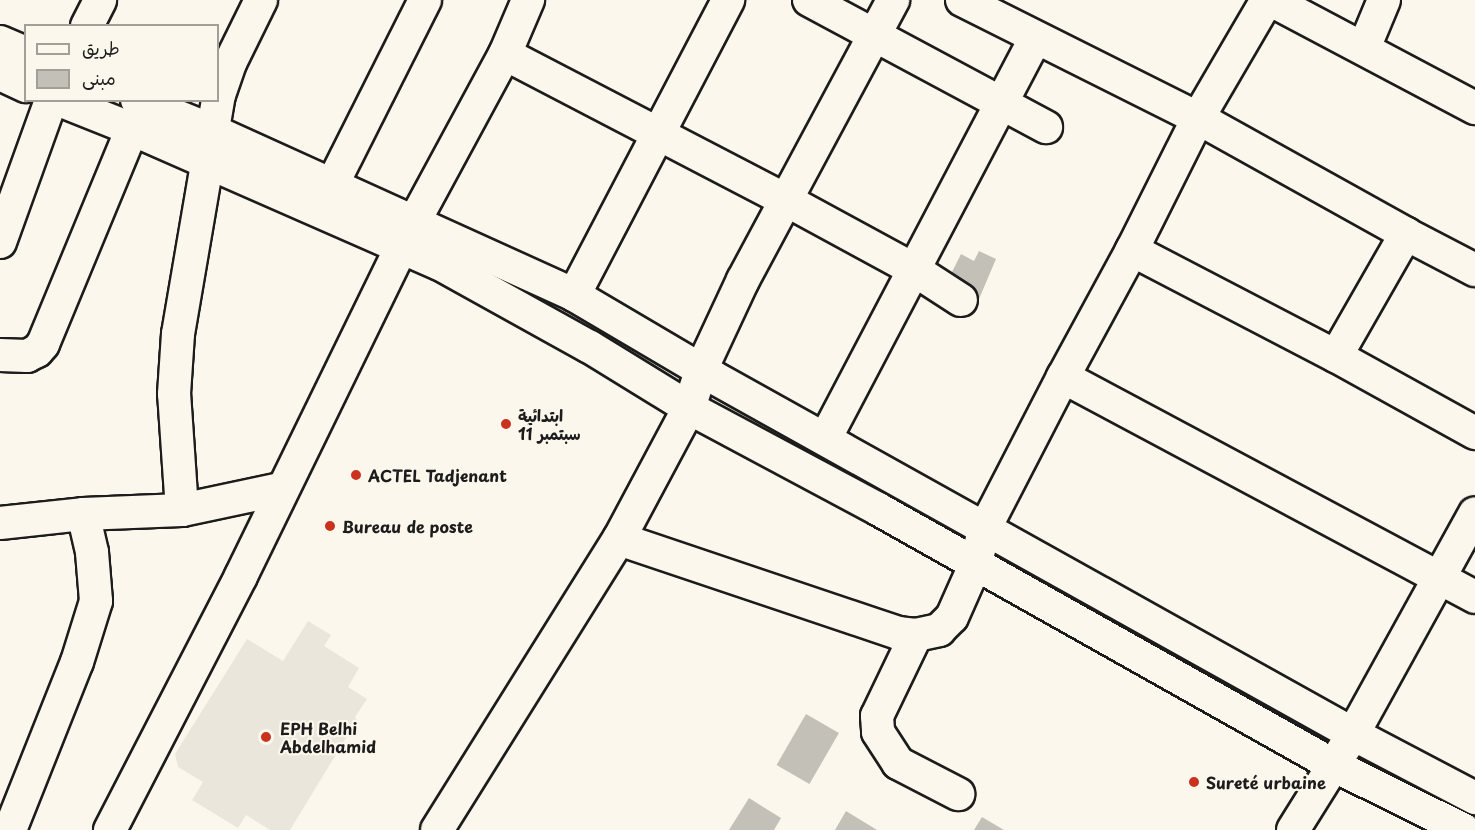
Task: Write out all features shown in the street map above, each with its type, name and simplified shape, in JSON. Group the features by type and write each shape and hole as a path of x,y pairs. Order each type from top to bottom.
{"street":[{"path":"88,24 100,0"},
{"path":"182,510 174,394 178,334 211,130 231,61 261,0"},
{"path":"332,185 426,0"},
{"path":"114,828 409,235 505,54 528,0"},
{"path":"574,295 728,0"},
{"path":"809,0 875,33 1046,127"},
{"path":"437,830 619,539 689,408 701,370 743,280 893,0"},
{"path":"962,0 1035,39 1198,118 1475,270"},
{"path":"619,539 898,633 916,635 939,630 952,617 975,565 985,528 1132,250 1198,118 1269,0 1475,108"},
{"path":"1364,48 1384,0"},
{"path":"825,439 1035,39"},
{"path":"0,42 24,52"},
{"path":"505,54 786,200 913,269 961,300"},
{"path":"0,74 24,85"},
{"path":"0,243 50,102"},
{"path":"69,102 211,130 332,185 689,408 878,509 1333,765 1464,830"},
{"path":"134,115 207,163 574,295 701,370 1353,734 1475,798"},
{"path":"0,355 27,356 37,351 43,344 134,115"},
{"path":"1336,356 1406,234"},
{"path":"1132,250 1336,356 1475,433"},
{"path":"1063,377 1475,597"},
{"path":"0,523 83,514 182,510 281,489"},
{"path":"1293,830 1353,734 1475,513"},
{"path":"10,830 77,662 96,601 92,552 83,514"},
{"path":"916,635 877,716 878,732 898,764 958,794"}],"shaded area":[{"name":"EPH Belhi Abdelhamid","path":"308,621 331,635 324,646 359,668 348,687 367,699 355,717 357,720 290,830 270,830 246,815 238,828 192,800 203,782 178,767 175,754 247,639 283,661"}],"building":[{"path":"979,251 996,259 979,299 947,282 961,254 974,261"},
{"path":"806,714 839,733 809,784 776,765"},
{"path":"749,798 781,818 774,830 729,830"},
{"path":"846,811 877,830 835,830"},
{"path":"982,817 1004,830 974,830"}],"place":[{"name":"ابتدائية 11 سبتمبر","path":"506,424"},
{"name":"ACTEL Tadjenant","path":"356,475"},
{"name":"Bureau de poste","path":"330,526"},
{"name":"EPH Belhi Abdelhamid","path":"266,737"},
{"name":"Sureté urbaine","path":"1194,782"}]}
